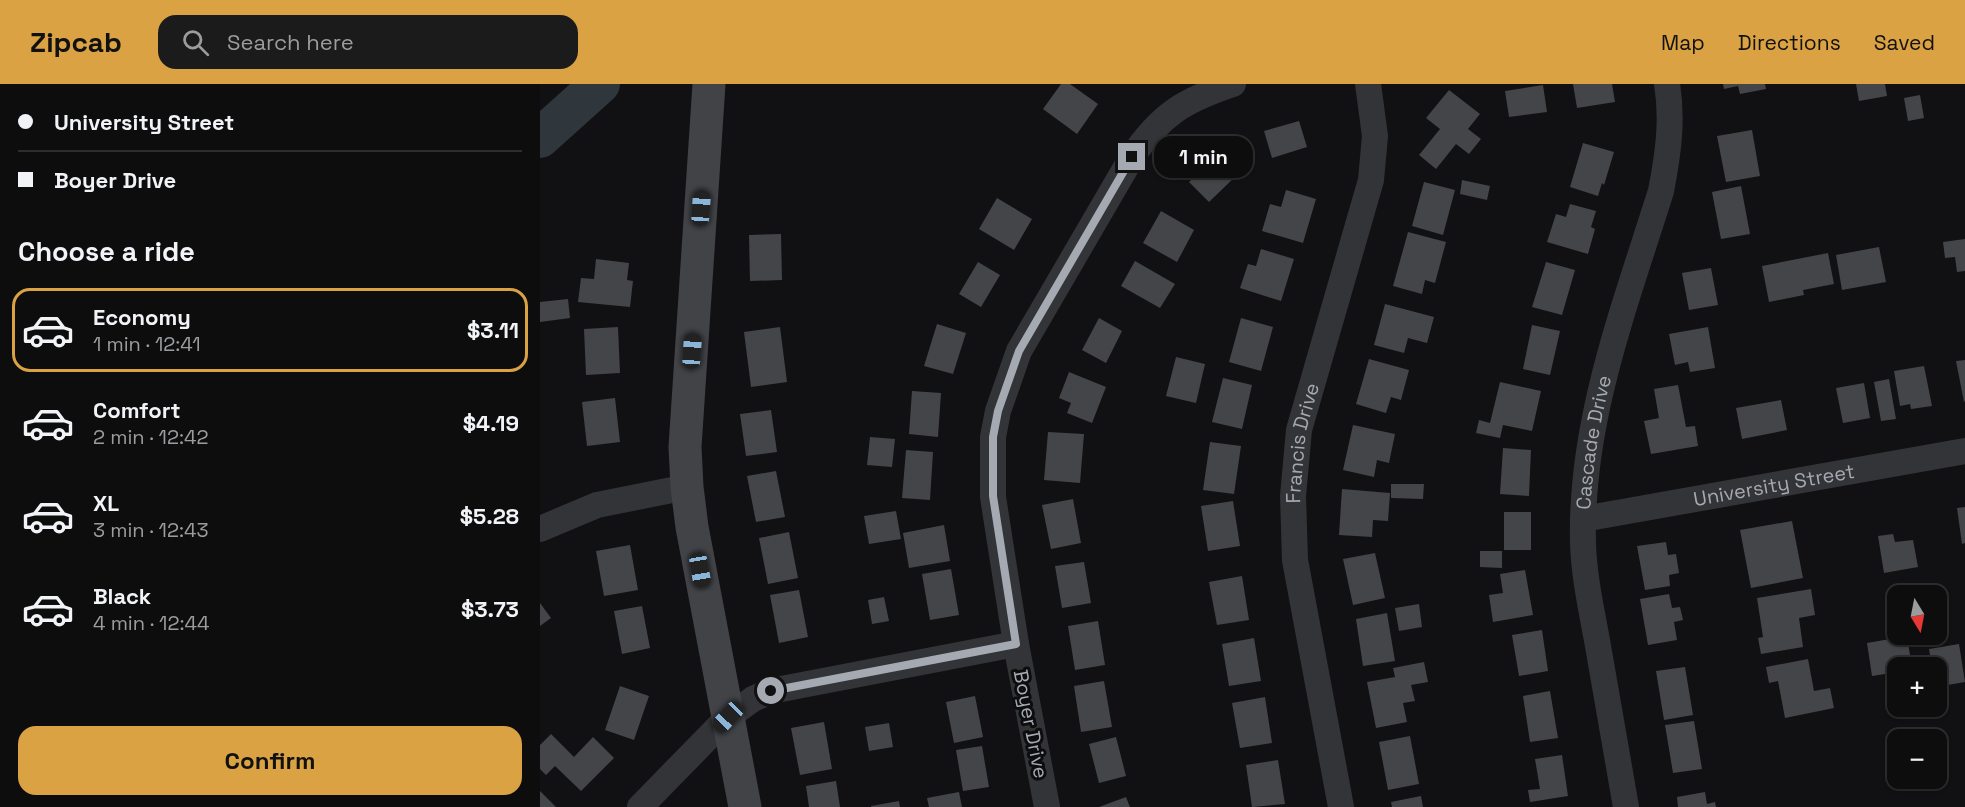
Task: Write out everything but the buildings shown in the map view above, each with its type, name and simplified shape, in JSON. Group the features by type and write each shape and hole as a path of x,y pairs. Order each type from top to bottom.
{"main road":[{"path":"709,86 685,447 692,528 744,807"}],"street":[{"name":"Boyer Drive","path":"1047,807 1016,644 993,496 993,437 998,411 1019,351 1145,138 1161,120 1186,102 1233,84"},
{"name":"Francis Drive","path":"1341,807 1295,560 1293,496 1299,430 1371,180 1375,136 1368,84"},
{"name":"Cascade Drive","path":"1626,807 1585,573 1583,519 1589,449 1601,387 1660,191 1667,158 1670,110 1667,84"},
{"name":"University Street","path":"1583,519 1965,451"},
{"path":"540,529 597,505 687,487"},
{"path":"640,807 728,717 753,699 771,691 1016,644"}],"waterway":[{"path":"540,138 600,84"}],"route":[{"path":"771,691 1016,644 993,496 993,437 998,411 1019,351 1132,157"}]}
